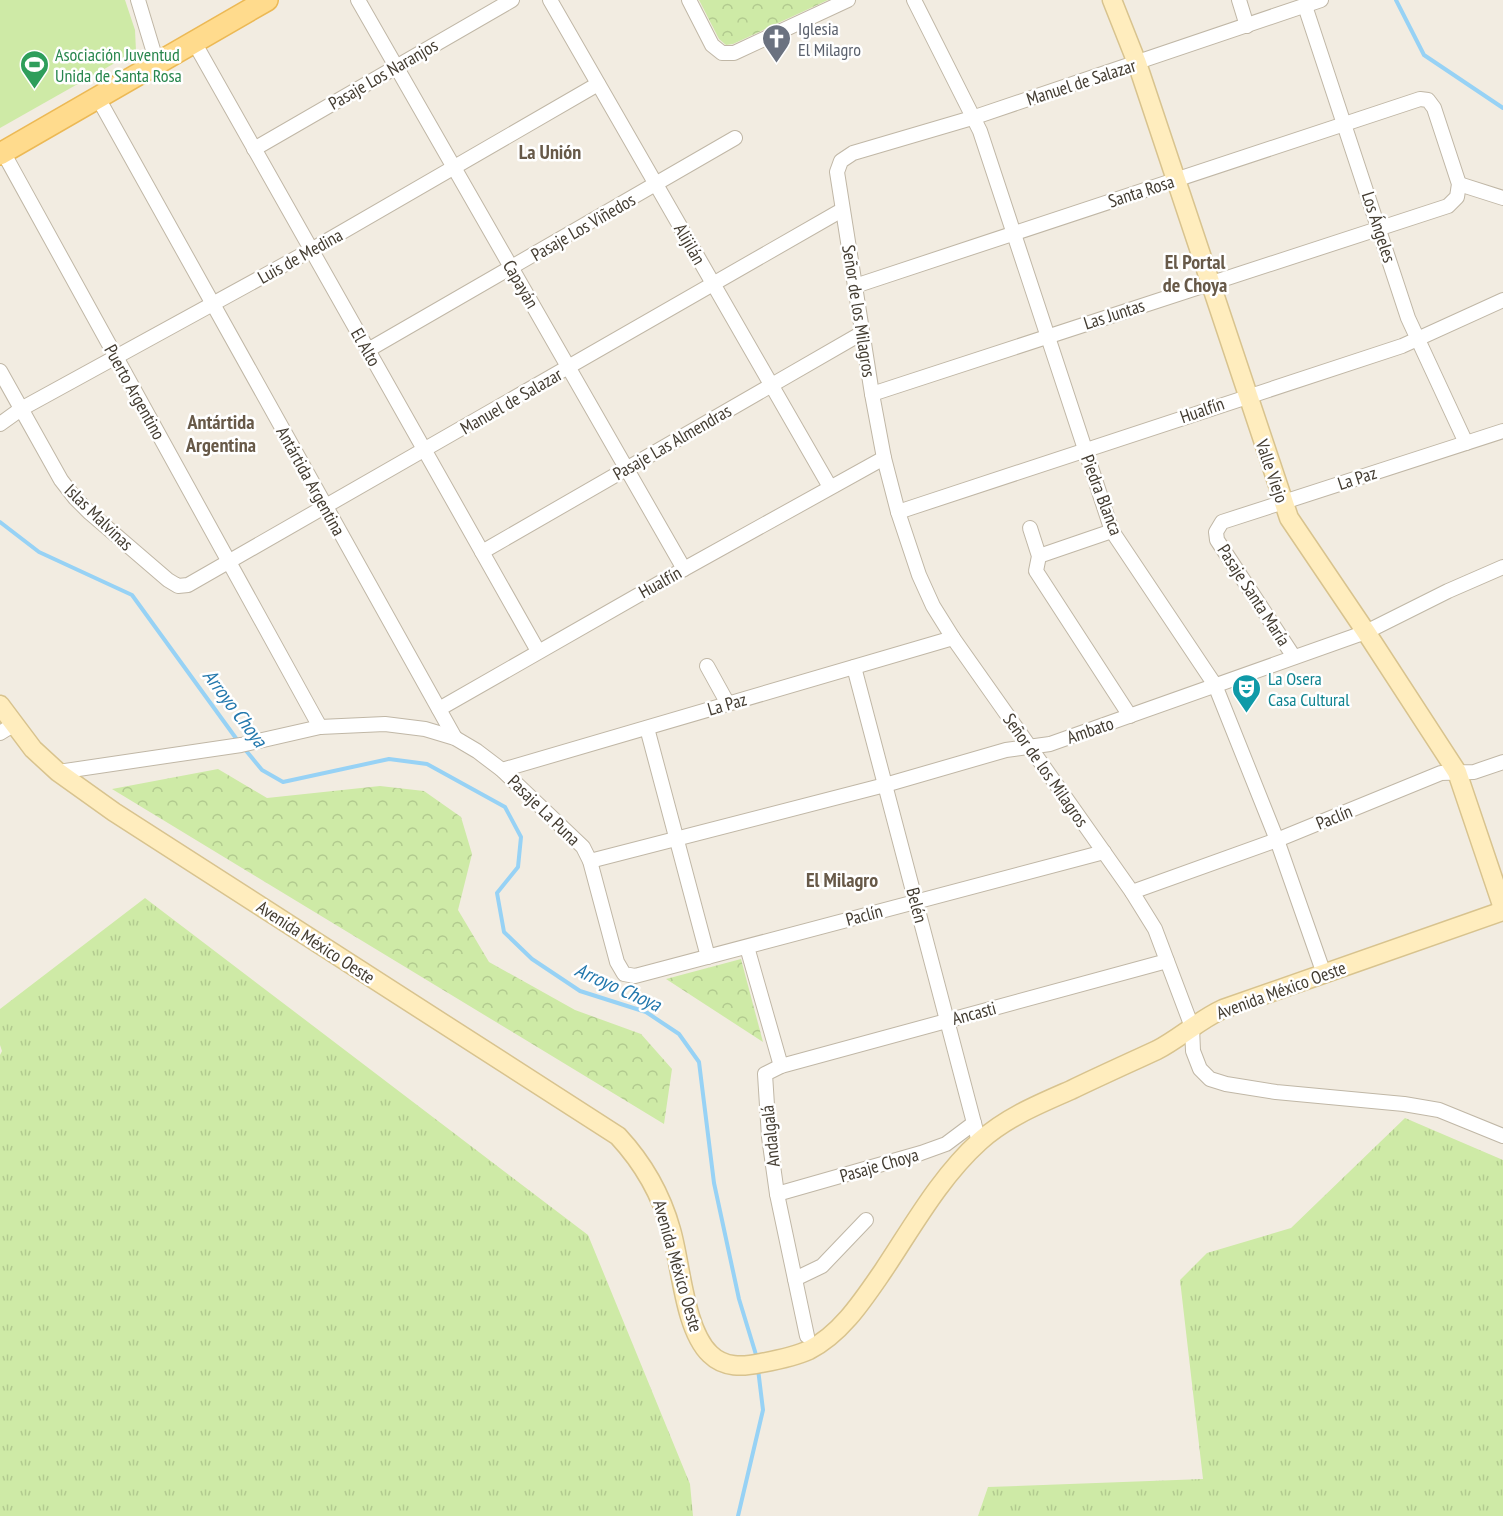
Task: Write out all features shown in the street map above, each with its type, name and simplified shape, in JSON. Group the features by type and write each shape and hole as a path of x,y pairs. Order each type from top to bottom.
{"main road":[{"path":"1,153 267,0"},
{"name":"Valle Viejo","path":"1112,0 1137,63 1282,502 1289,518 1456,772 1503,909"},
{"name":"Avenida México Oeste","path":"0,705 7,729 58,772 114,812 618,1136 636,1155 660,1200 671,1230 691,1318 704,1348 723,1363 746,1366 779,1360 815,1346 831,1334 869,1291 955,1166 979,1142 1019,1113 1157,1050 1223,1009 1503,909"}],"street":[{"path":"138,0 157,63"},
{"name":"Capayán","path":"358,0 684,569"},
{"name":"Pasaje Los Naranjos","path":"254,149 512,0"},
{"name":"Alijilán","path":"550,0 830,488"},
{"path":"689,0 712,45 722,53 734,53 848,0"},
{"name":"Piedra Blanca","path":"914,0 980,131 1112,531 1215,685 1277,840 1324,974"},
{"path":"1239,0 1247,26"},
{"name":"Manuel de Salazar","path":"841,161 853,153 972,118 1321,0"},
{"name":"Los Ángeles","path":"1305,6 1408,318 1466,443"},
{"name":"El Alto","path":"194,42 538,651"},
{"name":"Luis de Medina","path":"0,424 21,409 311,250 598,84"},
{"name":"Antártida Argentina","path":"98,98 455,738"},
{"name":"Santa Rosa","path":"855,286 1420,99 1428,100 1434,108 1458,191"},
{"name":"Pasaje Los Viñedos","path":"368,350 735,138"},
{"name":"Puerto Argentino","path":"1,153 320,726"},
{"name":"Señor de los Milagros","path":"841,161 837,172 884,458 898,512 919,575 933,606 953,638 1132,892 1155,929 1192,1027 1193,1051 1200,1070 1210,1079 1226,1084 1276,1092 1404,1104 1439,1110 1503,1136"},
{"path":"1458,191 1503,198"},
{"name":"Las Juntas","path":"872,394 1448,206 1458,191"},
{"name":"Manuel de Salazar","path":"178,586 188,585 229,562 843,210"},
{"name":"Hualfín","path":"898,512 1247,395 1402,346 1503,300"},
{"name":"Pasaje Las Almendras","path":"482,552 862,333"},
{"name":"Islas Malvinas","path":"0,371 61,480 75,498 168,580 178,586"},
{"name":"La Paz","path":"1216,532 1222,522 1503,431"},
{"name":"Hualfín","path":"439,710 538,651 884,458"},
{"path":"1030,528 1039,556 1036,571 1130,716"},
{"path":"1039,556 1112,531"},
{"name":"Pasaje Santa María","path":"1216,532 1217,540 1294,657"},
{"name":"Ambato","path":"590,861 885,785 1006,750 1050,744 1366,632 1448,591 1503,567"},
{"name":"La Paz","path":"502,770 953,638"},
{"path":"707,666 728,704"},
{"name":"Belén","path":"854,667 979,1142"},
{"path":"58,772 241,745 320,726 385,724 425,729 455,738"},
{"path":"648,728 708,957"},
{"name":"Pasaje La Puna","path":"455,738 502,770 583,847 590,861 617,962 624,974"},
{"name":"Paclín","path":"1132,892 1277,840 1441,773 1474,772 1503,762"},
{"name":"Paclín","path":"624,974 635,976 1104,852"},
{"path":"747,947 781,1066"},
{"name":"Ancasti","path":"781,1066 1167,961"},
{"name":"Andalgalá","path":"781,1066 765,1074 769,1137 777,1194 807,1336"},
{"name":"Pasaje Choya","path":"777,1194 921,1154 946,1144 974,1123"},
{"path":"795,1279 822,1266 866,1220"}],"green space":[{"name":"Asociación Juventud Unida de Santa Rosa","path":"0,0 125,0 135,30 136,51 0,128"},
{"path":"699,0 828,0 733,44 726,45 719,39"},
{"path":"218,769 267,798 380,786 424,791 461,817 472,854 458,910 489,962 575,1010 641,1034 672,1069 664,1124 112,789"},
{"path":"145,898 588,1235 690,1484 693,1516 0,1516 0,1055 2,1051 0,1009"},
{"path":"741,959 763,1042 666,979"},
{"path":"1405,1118 1503,1160 1503,1516 978,1516 988,1487 1203,1479 1180,1280 1207,1253 1291,1228"}],"waterway":[{"path":"1396,0 1424,55 1503,108"},
{"name":"Arroyo Choya","path":"0,522 39,552 132,595 238,741"},
{"name":"Arroyo Choya","path":"243,747 262,770 283,782 389,759 427,764 505,807 521,837 518,867 497,893 504,932 532,959 580,991 646,1012 679,1034 699,1062 714,1183 739,1299 757,1358"},
{"name":"Arroyo Choya","path":"738,1516 763,1410 758,1369"}],"place":[{"name":"Iglesia El Milagro","path":"777,64"},
{"name":"Asociación Juventud Unida de Santa Rosa","path":"34,90"},
{"name":"La Osera Casa Cultural","path":"1247,714"}],"district":[{"name":"La Unión","path":"550,152"},
{"name":"El Portal de Choya","path":"1195,274"},
{"name":"Antártida Argentina","path":"221,434"},
{"name":"El Milagro","path":"842,880"}]}
